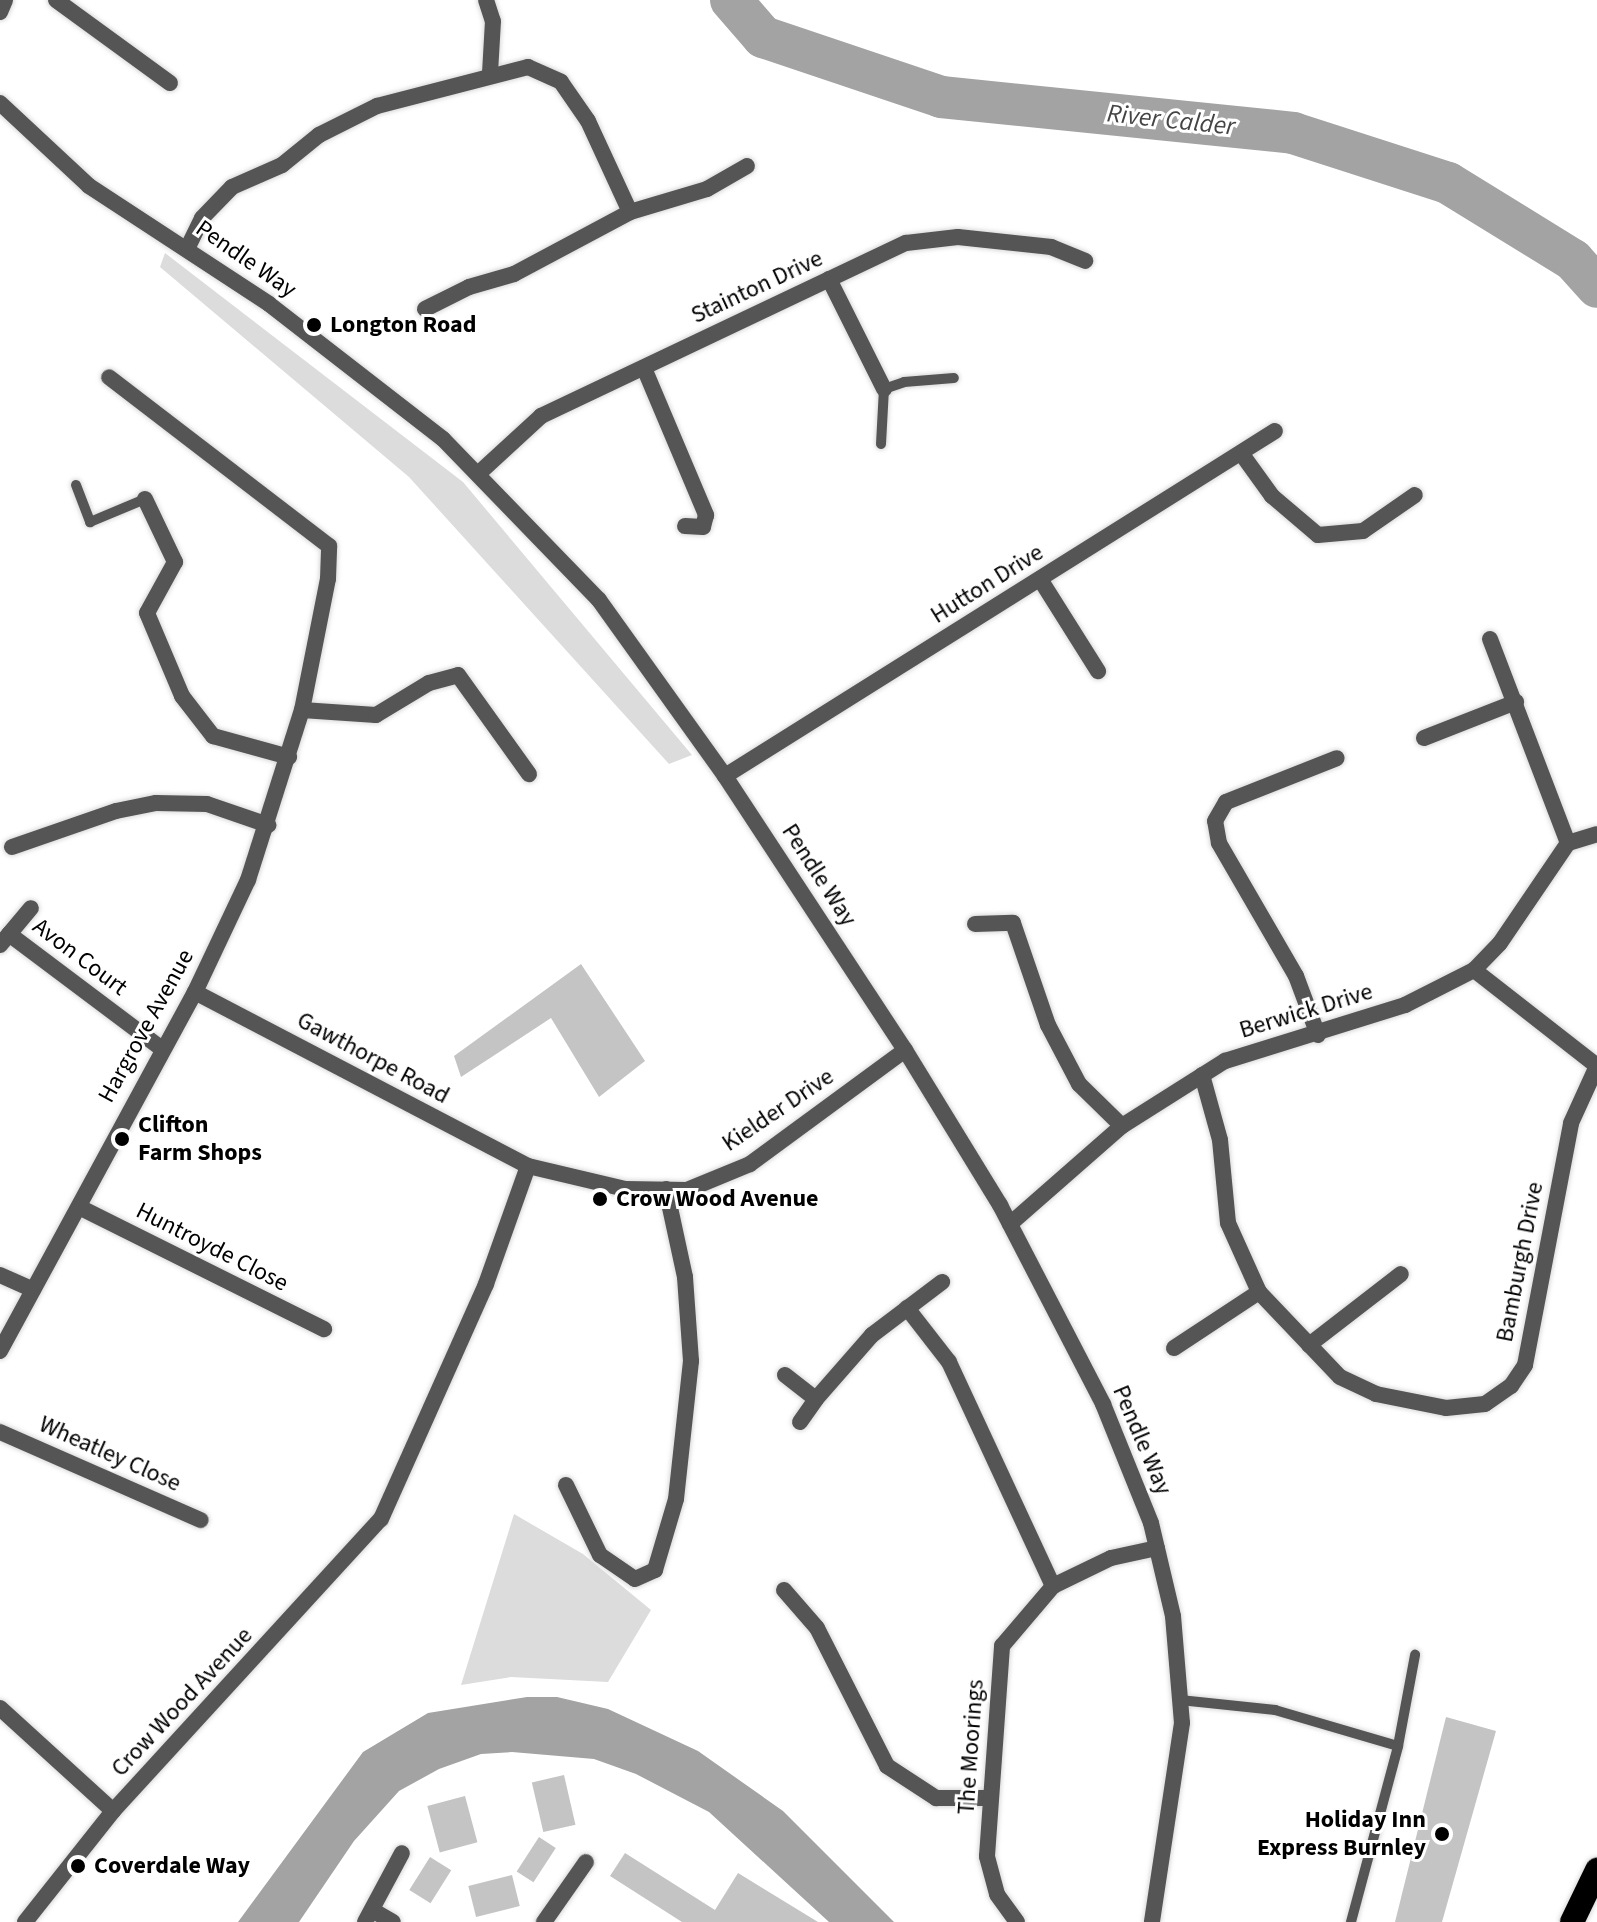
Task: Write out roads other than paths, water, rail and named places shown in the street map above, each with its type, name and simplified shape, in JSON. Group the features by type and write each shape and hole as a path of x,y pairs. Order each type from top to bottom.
{"highway":[{"path":"1572,1922 1597,1870"}],"street":[{"path":"0,12 5,0"},
{"path":"56,0 170,83"},
{"path":"486,0 493,21 490,73"},
{"path":"188,247 202,218 232,187 282,165 319,135 377,106 490,73 528,67 561,82 588,121 630,212"},
{"name":"Pendle Way","path":"0,103 89,186 188,247 376,384 478,474 599,600 725,776 905,1050 1010,1224 1103,1404 1157,1548 1173,1616 1182,1723 1166,1857 1152,1922"},
{"path":"425,309 469,287 524,270 630,212 707,189 747,166"},
{"name":"Stainton Drive","path":"478,474 541,416 906,243 958,237 1051,247 1085,261"},
{"path":"829,279 884,389"},
{"path":"644,368 706,515 703,527 685,526"},
{"name":"Hargrove Avenue","path":"0,1351 161,1048 195,992 268,825 302,710 328,579 329,546 109,377"},
{"name":"Hutton Drive","path":"725,776 1275,431"},
{"path":"1241,453 1272,496 1318,535 1363,531 1415,495"},
{"path":"145,499 175,562 147,613 182,696 213,736 289,757"},
{"path":"1040,579 1098,671"},
{"path":"1490,639 1568,843 1597,834"},
{"path":"302,710 376,715 429,683 458,675 529,774"},
{"path":"1424,738 1516,702"},
{"path":"1318,1035 1296,976 1219,843 1215,821 1226,802 1337,758"},
{"path":"12,847 116,811 156,803 207,804 268,825"},
{"name":"Berwick Drive","path":"1010,1224 1122,1126 1225,1061 1318,1035 1405,1005 1474,970 1500,943 1568,843"},
{"name":"Avon Court","path":"31,908 5,939 161,1048"},
{"path":"975,924 1013,923 1048,1025 1079,1084 1122,1126"},
{"name":"Bamburgh Drive","path":"1202,1075 1220,1140 1228,1223 1259,1292 1340,1377 1376,1394 1446,1408 1485,1404 1511,1386 1525,1365 1571,1123 1597,1066 1474,970"},
{"name":"Gawthorpe Road","path":"195,992 528,1166"},
{"name":"Kielder Drive","path":"528,1166 625,1189 687,1190 750,1164 905,1050"},
{"name":"Crow Wood Avenue","path":"25,1922 113,1811 381,1519 486,1284 528,1166"},
{"path":"566,1485 585,1531 608,1563 635,1579 655,1570 676,1499 691,1361 685,1277 666,1189"},
{"name":"Huntroyde Close","path":"79,1207 324,1329"},
{"path":"1309,1345 1401,1274"},
{"path":"0,1275 33,1290"},
{"path":"800,1422 850,1357 942,1282"},
{"path":"1174,1348 1259,1292"},
{"path":"907,1308 949,1362 1053,1586"},
{"path":"785,1375 816,1399"},
{"name":"Wheatley Close","path":"0,1432 200,1520"},
{"name":"The Moorings","path":"1017,1922 997,1894 987,1856 1002,1646 1053,1586 1111,1558 1157,1548"},
{"path":"784,1590 817,1628 887,1766 936,1798 990,1798"},
{"path":"0,1708 113,1811"},
{"path":"393,1922 369,1916 402,1853"},
{"path":"544,1922 586,1862"}],"lane":[{"path":"881,444 884,389 954,378"},
{"path":"76,485 90,522 145,499"},
{"path":"1351,1922 1398,1746 1415,1655"},
{"path":"1180,1700 1284,1712 1398,1746"}],"waterway":[{"name":"River Calder","path":"731,0 763,37 941,97 1293,133 1448,183 1573,260 1597,287"}],"place":[{"name":"Longton Road","path":"314,325"},
{"name":"Clifton Farm Shops","path":"122,1139"},
{"name":"Crow Wood Avenue","path":"600,1199"},
{"name":"Holiday Inn Express Burnley","path":"1442,1834"},
{"name":"Coverdale Way","path":"78,1866"}]}
